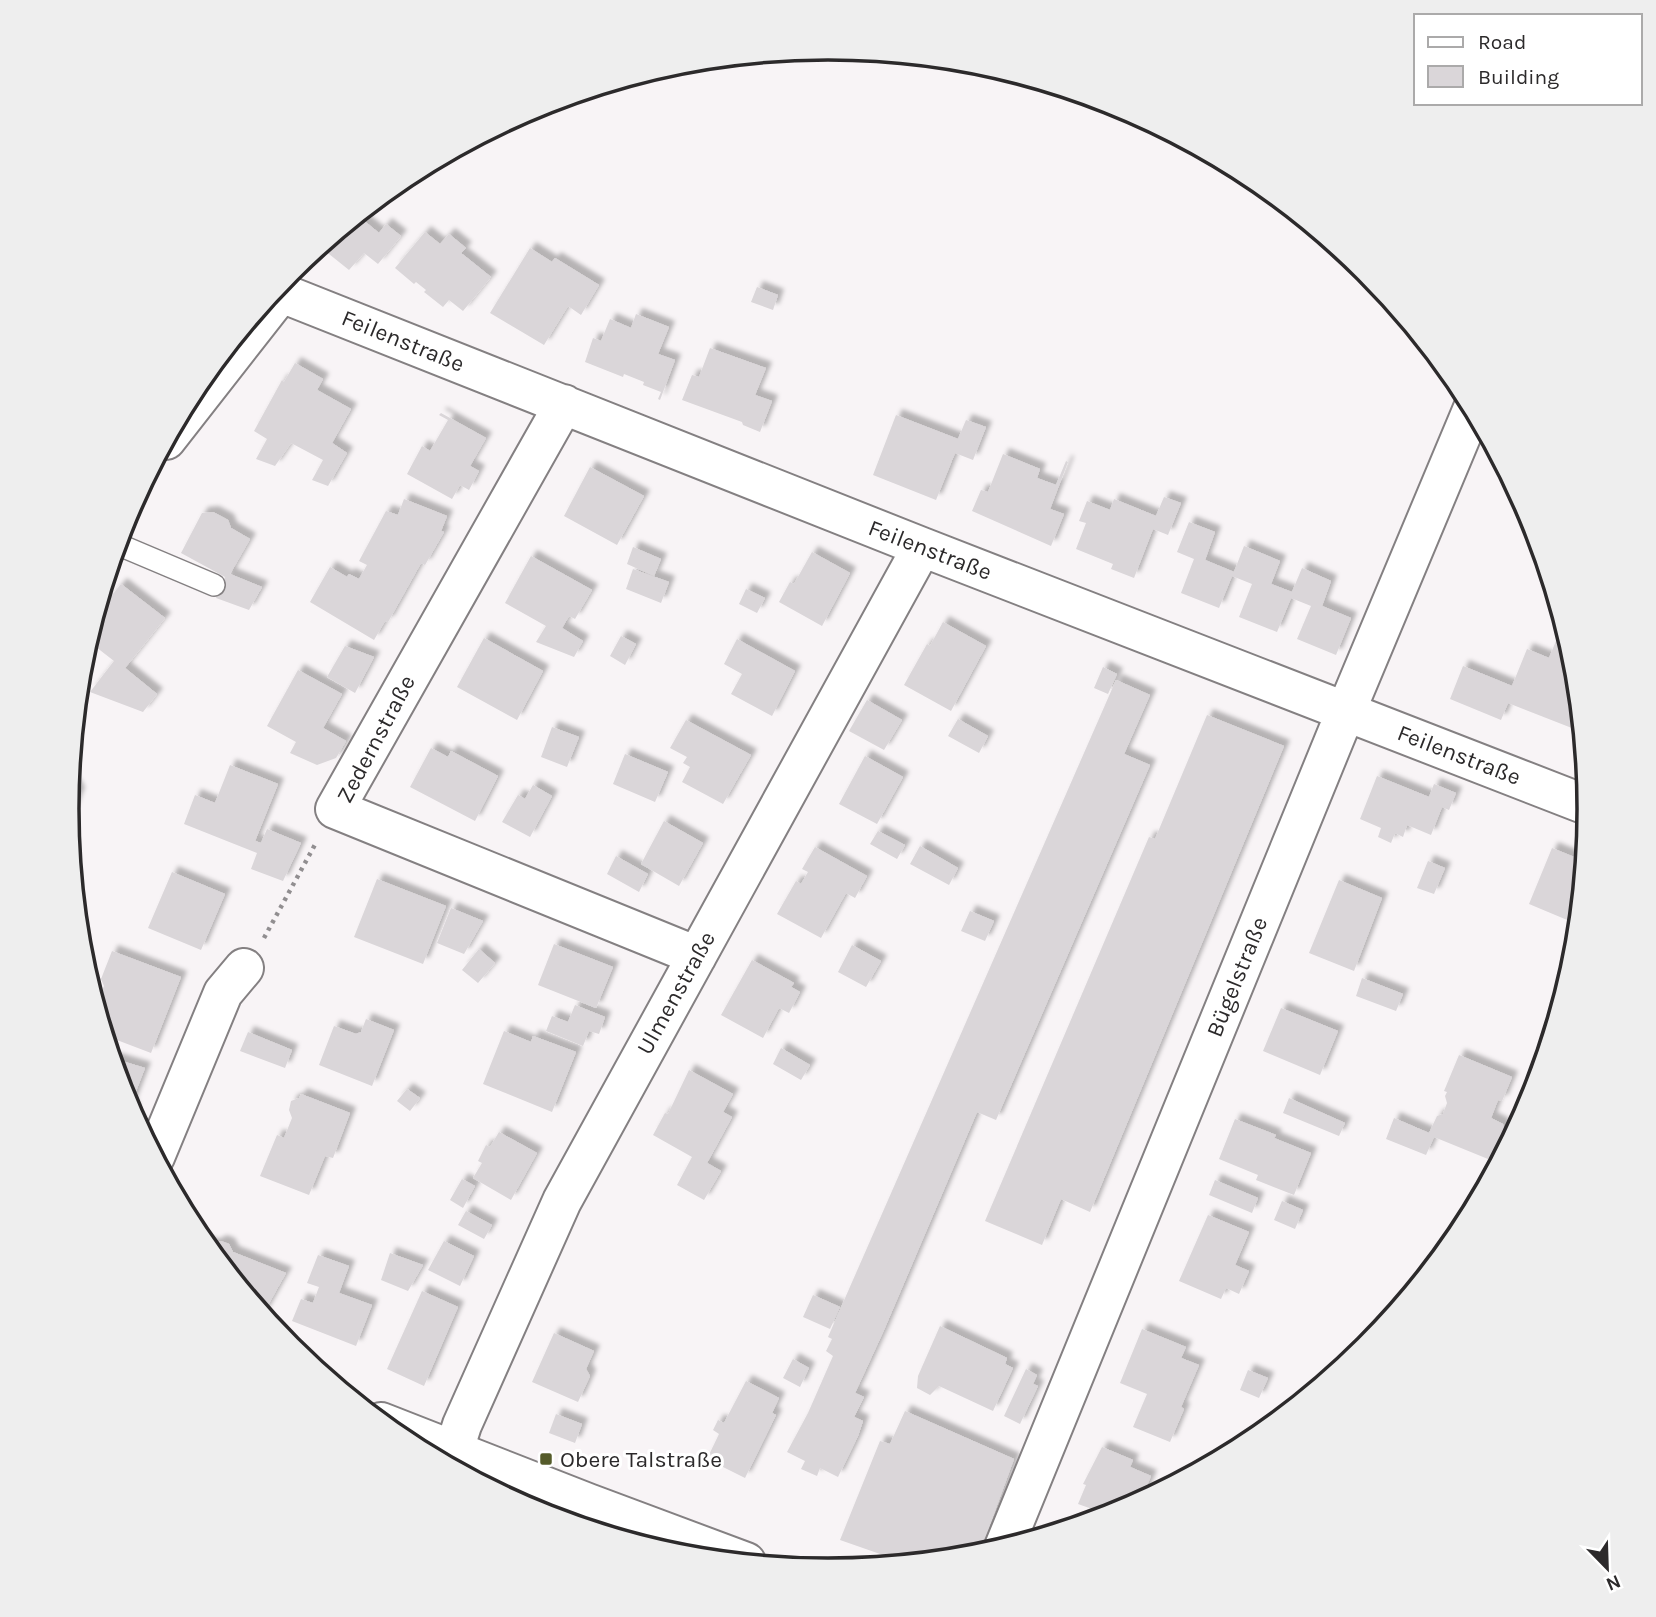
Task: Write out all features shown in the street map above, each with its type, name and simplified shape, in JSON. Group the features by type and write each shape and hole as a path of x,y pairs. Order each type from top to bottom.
{"street":[{"name":"Feilenstraße","path":"284,294 922,547 1577,801"},
{"name":"Zedernstraße","path":"564,404 335,809 696,956"},
{"name":"Bügelstraße","path":"1009,1535 1468,420"},
{"name":"Ulmenstraße","path":"451,1456 562,1201 922,547"},
{"path":"159,1146 223,993 244,968"},
{"path":"457,1459 588,1503 706,1547"}],"lane":[{"path":"126,548 214,584"}],"path":[{"path":"244,968 261,943 335,809"}],"building":[{"path":"364,221 379,233 386,224 401,236 378,264 364,253 349,270 327,252"},
{"path":"425,232 440,244 449,234 466,248 461,253 491,277 463,311 449,300 443,307 424,292 426,290 395,268"},
{"path":"530,248 552,262 555,258 599,285 581,315 568,306 544,345 490,313"},
{"path":"757,287 778,295 773,310 751,302"},
{"path":"636,314 669,327 658,354 675,360 660,400 658,399 661,392 643,385 644,382 585,362 593,338 601,341 610,319 631,328"},
{"path":"710,348 766,368 755,395 772,401 760,432 743,425 742,422 682,400 692,375 699,377"},
{"path":"295,363 323,379 317,390 351,409 332,443 347,453 328,486 312,480 323,460 291,443 275,466 256,459 267,439 254,431 282,380 284,382"},
{"path":"441,413 486,438 470,466 479,471 469,490 460,485 452,499 407,474 422,446 430,451 448,420 439,415"},
{"path":"896,415 958,439 966,420 986,427 973,460 955,453 936,500 873,475"},
{"path":"1003,454 1040,469 1037,478 1056,485 1066,461 1068,462 1050,509 1064,514 1051,546 972,511 981,490 988,492"},
{"path":"590,467 644,496 617,545 564,516"},
{"path":"1164,497 1181,503 1168,535 1153,529 1134,578 1111,569 1113,564 1076,549 1086,523 1079,521 1087,501 1110,510 1114,499 1156,516"},
{"path":"404,499 447,516 441,531 444,532 425,565 421,563 388,622 385,621 374,640 310,602 330,567 347,577 349,574 359,579 367,565 359,561 386,511 398,515"},
{"path":"213,512 228,520 231,528 250,539 230,574 262,587 249,610 216,598 225,577 181,553 202,513"},
{"path":"1189,522 1215,532 1205,560 1234,572 1244,546 1280,561 1271,584 1292,592 1302,568 1331,581 1322,606 1351,618 1336,655 1297,639 1311,606 1291,598 1277,632 1239,617 1252,584 1232,576 1219,608 1181,593 1194,559 1177,552"},
{"path":"633,547 661,559 654,576 627,564"},
{"path":"812,552 850,573 822,626 779,602 790,582 794,584"},
{"path":"531,556 592,590 575,619 569,616 562,628 583,641 574,657 536,642 546,626 505,603"},
{"path":"633,569 669,582 661,603 626,589"},
{"path":"121,584 165,618 125,668 157,694 143,712 90,692 114,661 97,648 110,597"},
{"path":"746,589 765,598 757,613 739,604"},
{"path":"943,622 986,646 951,711 904,685"},
{"path":"621,636 636,644 625,665 610,656"},
{"path":"484,638 543,671 517,720 457,687"},
{"path":"737,639 795,671 772,716 731,694 742,674 724,664"},
{"path":"1556,641 1563,662 1572,728 1508,703 1501,720 1450,699 1463,666 1512,686 1527,649 1549,658"},
{"path":"345,646 374,657 355,693 327,677"},
{"path":"1103,667 1117,674 1108,694 1094,688"},
{"path":"298,670 342,694 323,728 346,741 336,758 317,765 290,753 296,742 267,726"},
{"path":"1116,680 1150,695 1124,754 1150,765 996,1120 977,1112 855,1393 864,1397 854,1417 863,1421 858,1436 838,1477 820,1468 817,1476 801,1469 805,1461 787,1452 833,1356 826,1351 832,1339 828,1337"},
{"path":"867,700 902,720 884,750 849,731"},
{"path":"1207,715 1284,746 1090,1212 1061,1199 1042,1245 985,1221 1149,837 1155,839"},
{"path":"958,719 988,736 979,753 948,736"},
{"path":"686,720 751,755 723,804 682,782 690,767 683,763 687,757 670,748"},
{"path":"552,727 579,737 567,767 541,757"},
{"path":"431,748 448,757 451,751 498,776 475,821 410,787"},
{"path":"625,754 668,772 655,802 613,784"},
{"path":"865,756 903,777 877,824 839,804"},
{"path":"230,765 278,784 255,841 261,843 267,829 301,843 283,881 251,869 257,853 184,824 195,795 215,803"},
{"path":"1377,776 1429,797 1434,784 1456,793 1449,810 1442,807 1431,835 1407,825 1403,837 1395,833 1391,843 1378,837 1381,828 1360,819"},
{"path":"533,785 552,796 530,837 502,822 518,795 525,799"},
{"path":"664,821 703,843 679,886 641,864"},
{"path":"878,831 905,845 897,859 870,844"},
{"path":"920,846 958,868 949,885 910,864"},
{"path":"815,847 867,876 855,898 846,893 821,938 777,914 796,881 801,884 808,872 802,869"},
{"path":"1552,848 1575,857 1569,921 1529,904"},
{"path":"616,856 648,874 639,892 607,874"},
{"path":"1428,861 1445,868 1434,894 1417,888"},
{"path":"172,872 225,894 201,950 148,928"},
{"path":"377,879 446,906 423,964 354,937"},
{"path":"1339,880 1382,898 1354,971 1309,953"},
{"path":"451,908 483,921 464,954 437,943"},
{"path":"970,911 994,921 985,941 961,931"},
{"path":"554,944 613,967 596,1008 538,985"},
{"path":"852,945 881,961 866,987 838,972"},
{"path":"479,949 495,963 478,983 462,970"},
{"path":"112,951 181,977 151,1053 116,1040 101,979"},
{"path":"752,960 794,983 791,987 800,992 789,1013 779,1008 763,1038 721,1015"},
{"path":"1362,978 1403,994 1396,1011 1356,996"},
{"path":"575,1005 605,1017 599,1034 589,1031 583,1046 546,1031 552,1016 568,1022"},
{"path":"1281,1008 1338,1031 1320,1075 1263,1051"},
{"path":"366,1019 394,1030 372,1086 319,1065 334,1026 356,1034 361,1032"},
{"path":"504,1031 531,1042 533,1036 576,1052 552,1112 483,1084"},
{"path":"248,1032 292,1050 285,1068 240,1051"},
{"path":"781,1048 810,1065 801,1080 773,1064"},
{"path":"1459,1055 1512,1077 1491,1118 1503,1124 1504,1131 1488,1159 1434,1137 1426,1155 1386,1139 1394,1118 1429,1133 1437,1116 1443,1114 1447,1103 1447,1092 1444,1091"},
{"path":"124,1062 145,1068 135,1093"},
{"path":"689,1070 733,1094 723,1112 732,1117 707,1163 721,1171 704,1200 677,1185 692,1157 653,1135 665,1113 668,1114"},
{"path":"407,1089 420,1098 410,1111 397,1101"},
{"path":"301,1094 350,1113 333,1158 325,1156 309,1195 260,1176 277,1135 284,1138 292,1118 289,1110 291,1101 299,1098"},
{"path":"1289,1098 1345,1123 1339,1136 1283,1113"},
{"path":"1235,1119 1276,1135 1274,1138 1311,1153 1294,1195 1256,1180 1258,1175 1219,1159"},
{"path":"499,1132 537,1153 511,1200 473,1178 482,1163 478,1161 486,1145 490,1147"},
{"path":"462,1179 475,1186 463,1208 450,1200"},
{"path":"1215,1180 1258,1198 1252,1213 1209,1195"},
{"path":"1282,1201 1303,1210 1295,1229 1274,1220"},
{"path":"466,1211 492,1225 484,1239 458,1225"},
{"path":"1208,1215 1249,1232 1235,1265 1249,1271 1239,1294 1226,1288 1221,1299 1179,1281"},
{"path":"444,1241 474,1256 460,1286 428,1270"},
{"path":"218,1242 229,1244 233,1252 286,1273 268,1305"},
{"path":"390,1253 423,1265 408,1291 381,1280"},
{"path":"318,1255 349,1266 339,1293 372,1305 356,1346 292,1321 301,1299 313,1303 319,1287 307,1283"},
{"path":"422,1291 458,1307 424,1386 387,1369"},
{"path":"813,1295 840,1307 830,1329 803,1317"},
{"path":"940,1326 1007,1358 1005,1364 1013,1368 993,1411 939,1386 930,1395 917,1388 918,1376"},
{"path":"1142,1329 1186,1347 1181,1358 1199,1365 1170,1442 1133,1427 1147,1394 1120,1383"},
{"path":"554,1333 594,1351 586,1369 590,1376 578,1402 532,1382"},
{"path":"793,1359 809,1368 800,1387 783,1378"},
{"path":"1026,1369 1037,1375 1033,1384 1038,1386 1020,1424 1004,1416"},
{"path":"1248,1370 1268,1378 1259,1398 1240,1390"},
{"path":"746,1381 779,1398 772,1413 776,1415 745,1478 707,1459 719,1434 713,1430 718,1420 724,1423"},
{"path":"905,1411 1014,1459 984,1541 884,1555 840,1540 880,1441 890,1444"},
{"path":"556,1414 582,1424 575,1443 549,1433"},
{"path":"1102,1447 1133,1460 1130,1467 1151,1476 1147,1486 1092,1509 1078,1504 1086,1485 1083,1484"}],"place":[{"name":"Obere Talstraße","path":"546,1459"}]}
